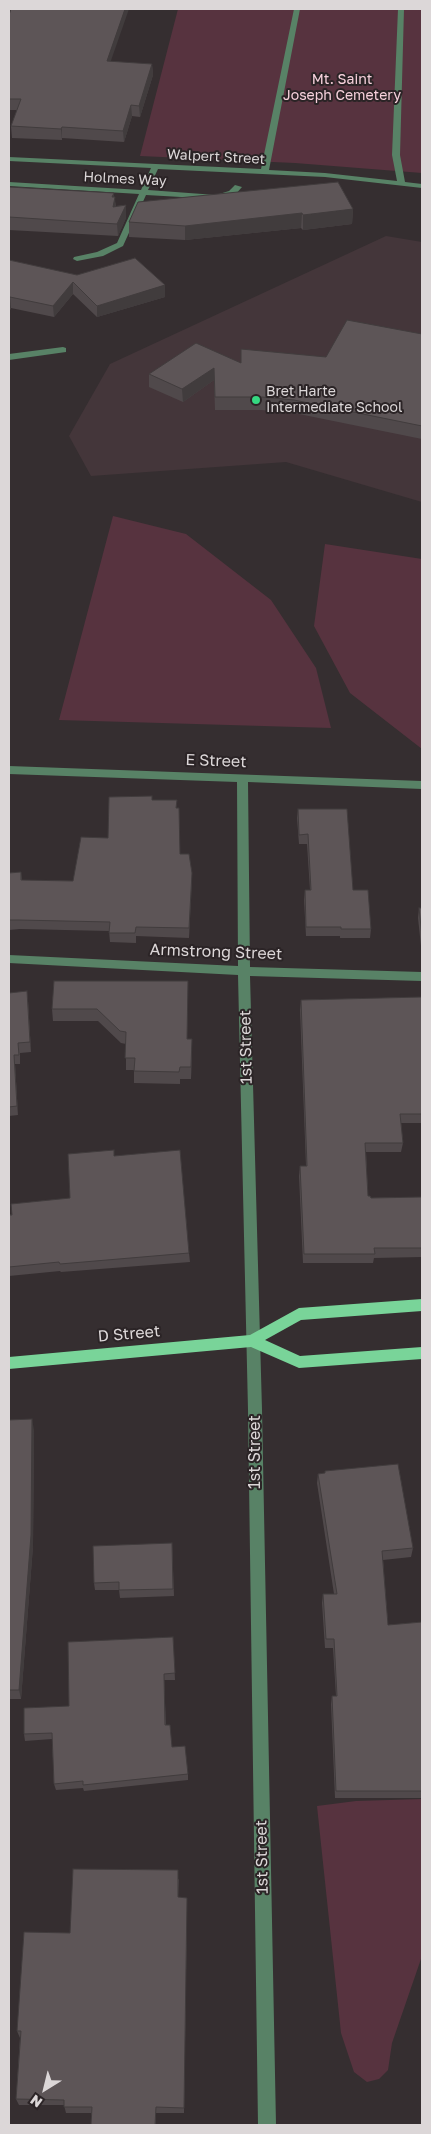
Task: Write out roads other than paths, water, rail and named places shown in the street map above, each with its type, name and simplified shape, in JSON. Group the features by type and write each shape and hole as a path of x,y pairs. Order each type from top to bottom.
{"main road":[{"name":"D Street","path":"9,1362 252,1341 299,1314 422,1305"},
{"name":"D Street","path":"252,1341 300,1362 422,1353"}],"street":[{"path":"264,172 297,9"},
{"path":"401,9 396,155 401,183"},
{"name":"Walpert Street","path":"9,159 325,175 422,186"},
{"path":"77,259 100,254 120,244 156,166"},
{"name":"Holmes Way","path":"9,184 216,197 232,193 238,187"},
{"path":"9,357 63,350"},
{"name":"E Street","path":"9,770 422,785"},
{"name":"1st Street","path":"242,778 244,971 267,2125"},
{"name":"Armstrong Street","path":"9,959 244,971 422,976"}],"place":[{"name":"Bret Harte Intermediate School","path":"256,400"}],"park label":[{"name":"Mt. Saint Joseph Cemetery","path":"342,88"}]}
